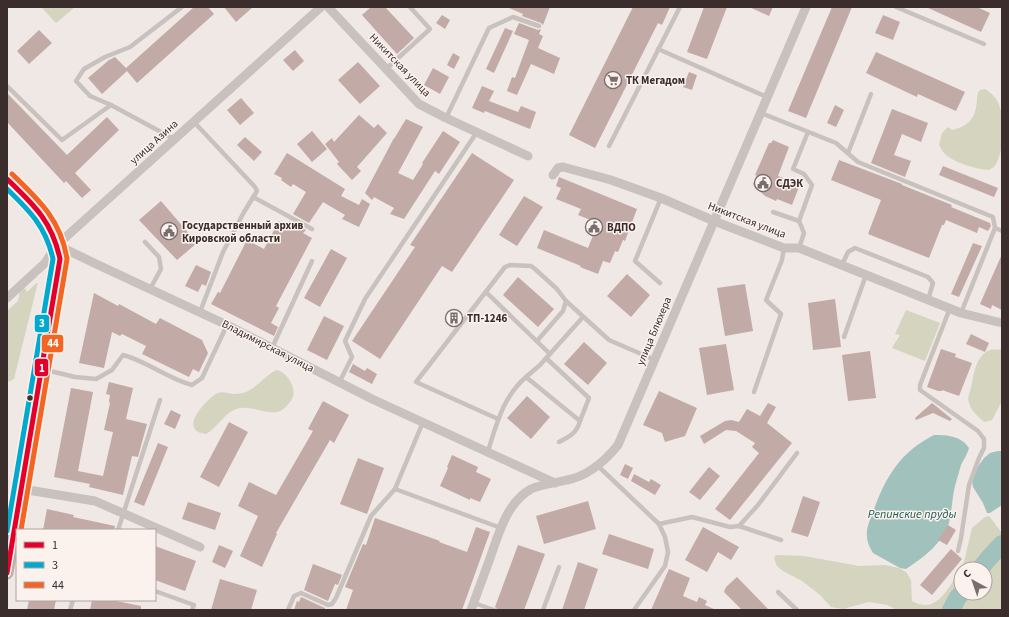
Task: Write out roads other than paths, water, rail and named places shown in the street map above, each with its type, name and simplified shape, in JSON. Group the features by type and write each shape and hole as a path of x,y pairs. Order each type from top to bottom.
{"main road":[{"path":"7,179 28,200 49,225 57,245 60,259 22,489 13,506 7,573"}],"street":[{"name":"улица Азина","path":"7,298 45,263 57,245 321,7"},
{"name":"Никитская улица","path":"328,7 419,104 528,156"},
{"name":"улица Блюхера","path":"472,606 501,528 514,505 521,497 540,485 569,480 586,473 598,466 610,456 618,445 806,7"},
{"name":"Никитская улица","path":"553,175 558,168 563,167 611,180 662,198 714,221 784,248 799,248 961,313 1002,323"},
{"name":"Владимирская улица","path":"57,245 227,324 372,399 555,483"},
{"path":"22,489 95,501 200,547"}],"lane":[{"path":"174,139 111,105 90,96 76,81 84,69 106,57 130,47 182,7"},
{"path":"386,69 430,29 410,7"},
{"path":"609,146 680,7"},
{"path":"896,7 984,44"},
{"path":"446,118 490,28 513,17 539,26"},
{"path":"658,49 767,97"},
{"path":"7,86 62,140 111,105"},
{"path":"848,153 871,94"},
{"path":"760,113 836,143 858,162 994,217 995,228 961,313"},
{"path":"194,122 255,187 257,191 223,252 200,312"},
{"path":"339,383 352,357 346,341 365,299 477,132"},
{"path":"799,248 804,233 799,221 812,185 804,174 793,169 808,132"},
{"path":"254,197 312,229"},
{"path":"660,283 635,262 662,198"},
{"path":"773,212 799,221"},
{"path":"995,228 1002,231"},
{"path":"145,242 159,257 161,269 150,289"},
{"path":"754,392 781,314 766,300 782,260 784,248"},
{"path":"842,265 848,252 855,248 928,277 933,283 928,300"},
{"path":"272,348 312,261"},
{"path":"498,420 416,382 505,267 510,265 531,266 558,289 566,301 609,340 655,360"},
{"path":"844,337 866,275"},
{"path":"486,292 550,354"},
{"path":"537,341 563,311 566,301"},
{"path":"950,308 920,385 920,390 978,431 984,439 984,448 969,485 958,551"},
{"path":"488,451 501,410 515,386 550,354 583,317"},
{"path":"42,369 75,377 96,380 112,370 123,356 131,358 178,382 192,385 202,378 227,324"},
{"path":"546,358 589,398 574,434 559,442"},
{"path":"526,377 580,421"},
{"path":"118,529 122,513 160,400"},
{"path":"288,610 294,596 301,593 328,605 332,604 336,598 371,516 395,489 423,422"},
{"path":"739,526 758,505 797,453"},
{"path":"598,466 659,524 666,537 668,552 665,566 634,610"},
{"path":"395,489 501,528"},
{"path":"659,524 692,518 730,528 739,526 781,540"},
{"path":"543,610 559,567"},
{"path":"156,591 194,605 192,610"},
{"path":"778,592 797,610"},
{"path":"472,606 494,610"}],"water":[{"name":"Репинские пруды","path":"934,435 954,437 962,441 969,448 961,465 955,486 949,523 946,531 937,544 926,555 906,569 900,568 873,553 868,540 868,527 883,488 895,467 912,449"},
{"name":"Репинские пруды","path":"1002,451 1002,505 990,513 987,513 983,503 973,487 972,481 977,468 984,458 990,453"}],"waterway":[{"path":"986,561 1002,544"},
{"path":"951,610 956,601"}],"place":[{"name":"ТК Мегадом","path":"613,80"},
{"name":"СДЭК","path":"763,183"},
{"name":"ВДПО","path":"594,227"},
{"name":"Государственный архив Кировской области","path":"169,231"},
{"name":"ТП-1246","path":"454,318"}]}
